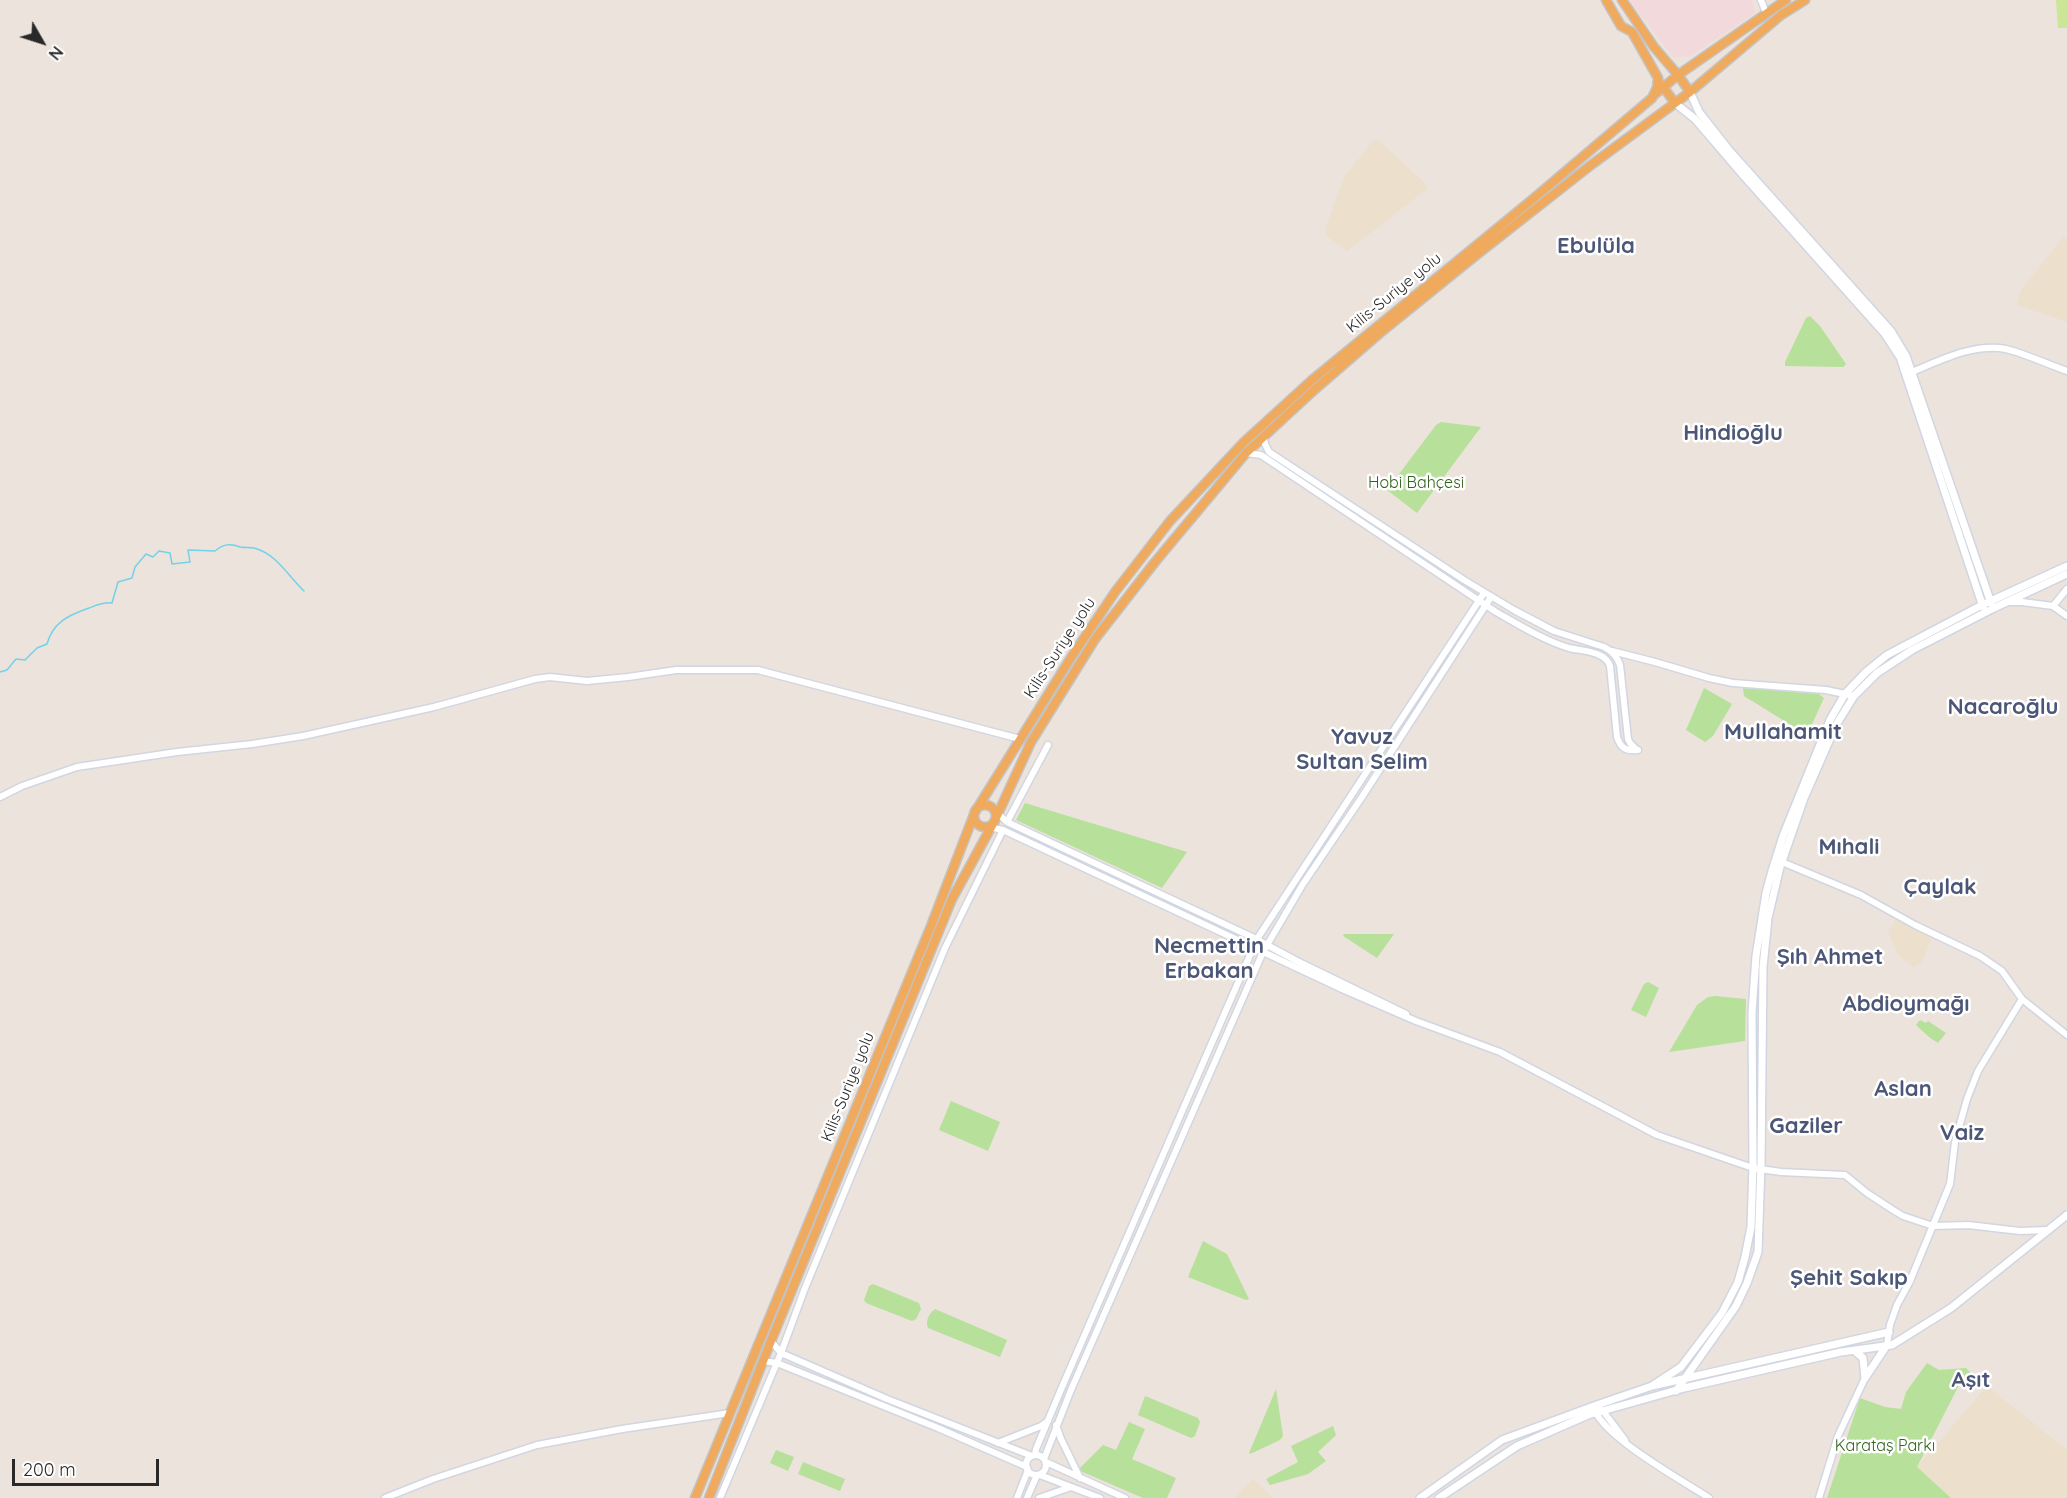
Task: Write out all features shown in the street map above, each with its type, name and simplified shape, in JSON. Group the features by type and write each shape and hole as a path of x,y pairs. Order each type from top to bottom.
{"highway":[{"path":"1606,0 1621,26 1632,32 1663,87 1675,103"},
{"path":"1622,0 1654,47 1690,92"},
{"name":"Kilis-Suriye yolu","path":"695,1498 930,929 975,812 1072,656 1115,592 1170,521 1244,442 1312,380 1524,206 1663,87 1786,0"},
{"path":"709,1498 952,899 1031,742 1095,639 1155,562 1246,453 1312,391 1380,333 1591,165 1690,92 1781,15 1805,0"},
{"path":"1652,98 1657,88 1658,78"},
{"path":"985,805 992,820 976,821 975,812 979,807 985,805"}],"main road":[{"path":"1690,92 1699,112 1728,148 1891,331 1906,356 1908,372 1985,612"},
{"path":"1675,103 1695,119 1743,176 1886,333 1908,372 1992,604"},
{"path":"1676,1390 1736,1306 1755,1262 1759,1239 1752,1013 1756,956 1766,893 1783,836 1830,720 1845,694 1866,672 1887,655 1973,609 1992,604 2067,566"},
{"path":"2002,599 2067,574"},
{"path":"1986,586 2002,599"},
{"path":"1973,609 1977,592"},
{"path":"1652,1386 1684,1363 1722,1313 1738,1282 1751,1227 1757,1169 1763,967 1768,918 1782,862 1804,798 1822,756 1836,724 1854,696 1876,673 1912,650 1985,612 1992,604"},
{"path":"1420,1498 1502,1440 1594,1410 1603,1411 1676,1390 1887,1345 1900,1340 1951,1308 2067,1215"},
{"path":"1439,1498 1517,1446 1652,1386 1888,1332"},
{"path":"1865,1377 1887,1345"},
{"path":"1855,1351 1863,1359 1865,1377"},
{"path":"1698,1360 1704,1384"},
{"path":"1682,1379 1684,1363"}],"street":[{"path":"1761,0 1766,13"},
{"path":"1908,372 1962,352 1985,348 2006,349 2067,371"},
{"path":"1264,436 1269,452 1491,597 1554,631 1612,651 1717,680 1854,696"},
{"path":"1246,453 1261,455 1487,606 1538,635 1566,647 1606,658 1610,666 1619,744 1629,751 1638,750 1628,739 1620,665 1612,651"},
{"path":"2053,606 2067,589"},
{"path":"1017,1498 1027,1469 1027,1461 1033,1456 1050,1418 1257,939 1484,592"},
{"path":"1027,1498 1038,1475 1046,1468 1045,1460 1056,1425 1263,952 1303,884 1491,597"},
{"path":"2002,599 2053,606 2067,616"},
{"path":"1606,658 1612,651"},
{"path":"0,796 77,767 303,736 550,677 587,681 676,670 758,670 1020,739"},
{"path":"1007,822 1048,745"},
{"path":"992,820 1007,822 1257,939 1297,961 1401,1010 1416,1021"},
{"path":"992,820 1003,830 1253,948 1416,1021 1500,1052 1657,1135 1757,1169 1845,1175 1867,1194 1903,1216 1933,1226 1968,1225 2020,1231 2048,1230"},
{"path":"720,1498 945,948 1003,830"},
{"path":"1782,862 1861,895 1915,925 1980,956 2002,971 2022,999 2067,1035"},
{"path":"1887,1345 1888,1332 1897,1305 1910,1281 1950,1184 1955,1142 1967,1099 1978,1071 2022,999"},
{"path":"771,1341 781,1353 887,1399 1045,1460 1125,1498"},
{"path":"763,1361 777,1363 938,1428 1027,1469 1033,1475 1100,1498"},
{"path":"1819,1498 1838,1436 1865,1377"},
{"path":"1594,1410 1607,1429 1709,1498"},
{"path":"1603,1411 1634,1449"},
{"path":"386,1498 432,1479 537,1445 622,1429 730,1413"},
{"path":"998,1443 1041,1426 1050,1418"},
{"path":"1056,1425 1080,1478"},
{"path":"1039,1498 1071,1487"}],"shaded area":[{"path":"1629,0 1752,0 1755,13 1689,57 1673,57"},
{"path":"1378,140 1426,184 1427,189 1347,251 1327,236 1325,230 1344,177 1373,141"},
{"path":"2064,236 2067,239 2067,322 2017,305 2021,290"},
{"path":"1896,918 1932,937 1922,962 1913,967 1899,956 1888,933"},
{"path":"1987,1386 2067,1450 2067,1498 1951,1498 1917,1467"},
{"path":"1253,1479 1273,1498 1234,1498"}],"green space":[{"path":"2056,0 2067,0 2067,28 2058,28"},
{"path":"1810,316 1820,326 1846,364 1843,367 1785,366 1806,318"},
{"name":"Hobi Bahçesi","path":"1441,422 1481,427 1417,513 1387,490 1436,425"},
{"path":"1704,688 1732,704 1713,736 1705,742 1686,730"},
{"path":"1743,688 1819,694 1824,698 1807,735 1744,696"},
{"path":"1025,803 1187,852 1162,888 1016,820"},
{"path":"1344,934 1394,934 1377,958 1343,936"},
{"path":"1648,982 1659,988 1646,1017 1631,1010 1644,984"},
{"path":"1708,997 1746,999 1745,1041 1669,1052 1697,1005"},
{"path":"1920,1020 1926,1023 1928,1021 1946,1033 1938,1043 1916,1025"},
{"path":"951,1101 1000,1122 988,1151 939,1130"},
{"path":"1203,1241 1227,1254 1249,1299 1246,1300 1188,1277"},
{"path":"873,1284 919,1303 921,1309 916,1319 912,1321 866,1303 864,1300 869,1286"},
{"path":"935,1309 1007,1340 1000,1357 928,1328 928,1318"},
{"name":"Karataş Parkı","path":"1927,1363 1939,1370 1966,1368 1971,1373 1958,1387 1917,1467 1951,1498 1827,1498 1860,1398 1885,1407 1901,1409 1906,1392"},
{"path":"1276,1389 1283,1436 1280,1440 1250,1454 1249,1453"},
{"path":"1145,1396 1198,1418 1200,1422 1195,1436 1191,1438 1138,1415"},
{"path":"1129,1422 1145,1429 1132,1459 1176,1478 1167,1498 1143,1498 1078,1470 1103,1445 1116,1450"},
{"path":"1333,1426 1336,1435 1318,1452 1326,1461 1308,1474 1270,1485 1266,1479 1298,1462 1291,1446"},
{"path":"776,1450 794,1457 788,1471 770,1463"},
{"path":"803,1462 845,1479 840,1491 798,1474"}],"waterway":[{"path":"0,672 7,670 16,659 25,660 37,648 47,644 53,630 63,620 97,605 112,603 118,582 132,578 135,567 146,554 153,557 159,551 170,553 172,564 190,562 188,550 215,551 230,545 254,548 276,560 304,591"}],"district":[{"name":"Ebulüla","path":"1596,246"},
{"name":"Hindioğlu","path":"1733,433"},
{"name":"Nacaroğlu","path":"2003,707"},
{"name":"Mullahamit","path":"1783,732"},
{"name":"Yavuz Sultan Selim","path":"1362,750"},
{"name":"Mıhali","path":"1849,847"},
{"name":"Çaylak","path":"1940,887"},
{"name":"Şıh Ahmet","path":"1830,957"},
{"name":"Necmettin Erbakan","path":"1209,958"},
{"name":"Abdioymağı","path":"1906,1004"},
{"name":"Aslan","path":"1903,1089"},
{"name":"Gaziler","path":"1806,1126"},
{"name":"Vaiz","path":"1962,1133"},
{"name":"Şehit Sakıp","path":"1849,1278"},
{"name":"Aşıt","path":"1971,1380"}]}
